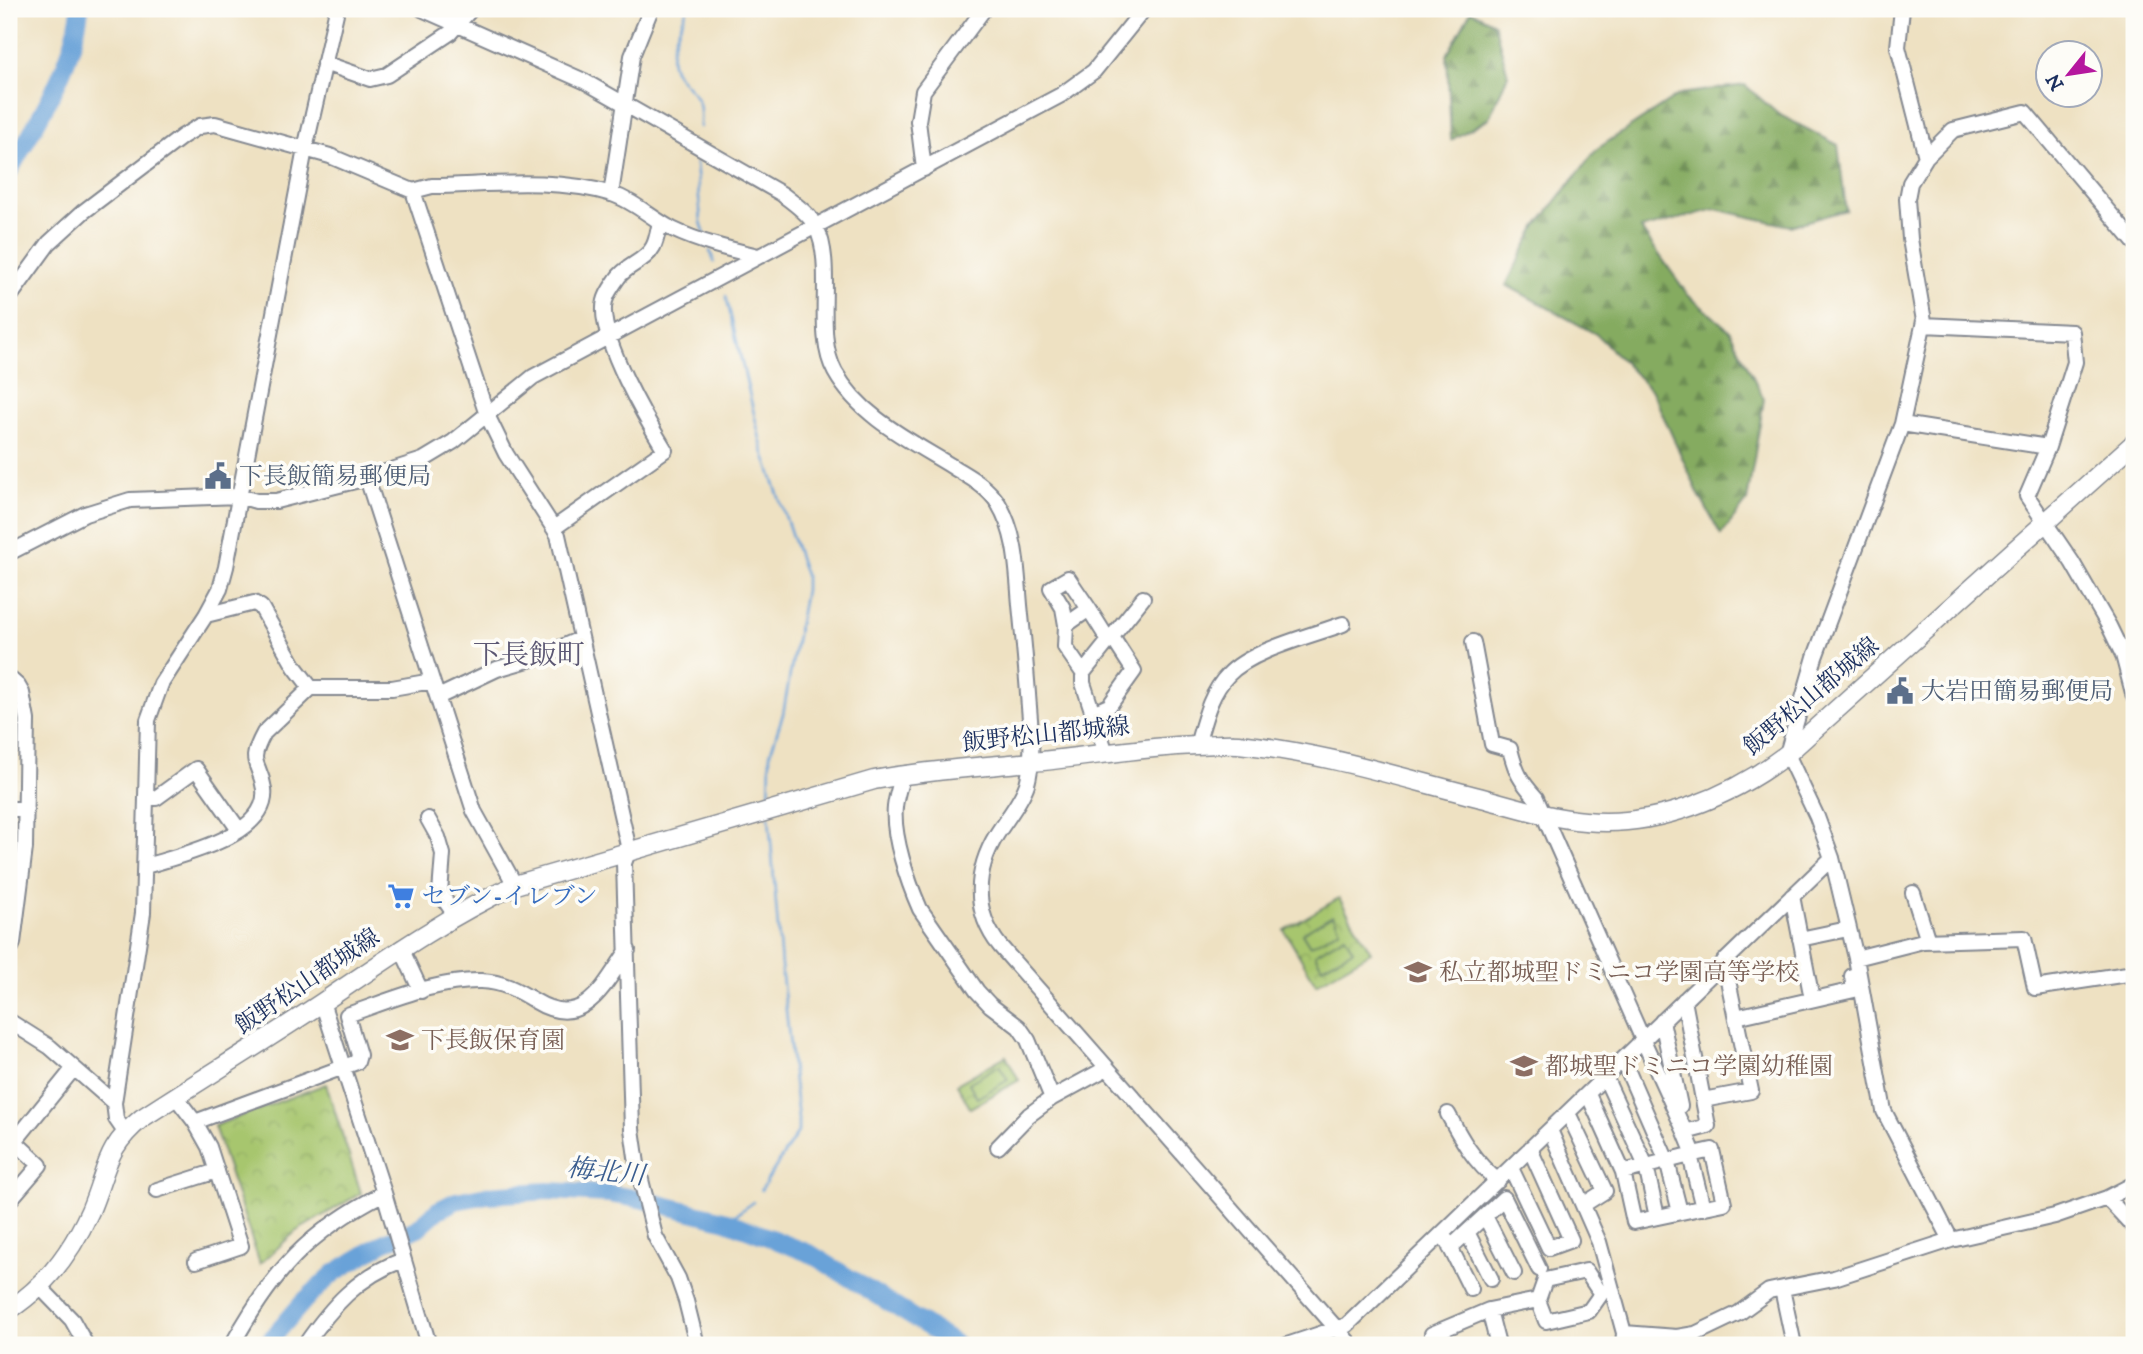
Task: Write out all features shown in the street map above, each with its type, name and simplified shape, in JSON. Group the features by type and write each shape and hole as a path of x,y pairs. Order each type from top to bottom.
{"main road":[{"name":"飯野松山都城線","path":"9,1310 40,1287 75,1241 91,1209 111,1151 125,1132 175,1096 401,948 455,915 515,885 629,850 903,774 1159,746 1236,744 1309,754 1544,814 1585,821 1610,821 1667,812 1703,802 1740,786 1787,754 2134,443"}],"street":[{"path":"125,1132 117,1119 114,1103 144,913 146,741 153,702 206,615 220,589 226,567 305,149 337,9"},
{"path":"422,9 584,81 624,103 782,194 798,206 816,226 825,275 829,355 846,390 868,412 983,486 1005,515 1014,541 1026,665 1031,762 1026,786 985,857 978,893 986,925 1000,946 1351,1345"},
{"path":"324,63 370,79 387,75 450,33 471,9"},
{"path":"611,194 632,56 651,9"},
{"path":"924,169 918,121 923,91 984,9"},
{"path":"9,553 85,514 130,500 239,496 276,501 367,478 423,460 453,442 533,377 1061,95 1080,81 1114,48 1144,9"},
{"path":"1902,9 1898,47 1926,157"},
{"path":"1951,1240 1884,1111 1856,958 1832,858 1817,817 1787,754 1815,657 1902,425 1923,325 1907,199 1910,183 1926,157 1959,126 2025,112 2134,242"},
{"path":"9,298 49,243 83,212 183,136 200,126 215,124 330,156 413,191 432,186 547,183 611,194 626,199 660,222 697,240 758,256"},
{"path":"413,191 486,415 506,454 558,535 629,850 624,863 632,1129 639,1170 654,1230 678,1278 697,1345"},
{"path":"554,528 665,450 637,402 609,336 604,308 607,293 620,273 648,254 654,246 660,222"},
{"path":"1923,325 2072,332 2076,362 2049,447 2027,496 2046,522 2109,626 2123,655 2134,697"},
{"path":"1902,425 2049,447"},
{"path":"367,478 474,811 515,885"},
{"path":"1093,713 1109,706 1133,671 1068,578 1051,588 1063,608 1066,625 1065,647 1083,673 1083,683 1106,753"},
{"path":"1083,673 1143,598"},
{"path":"206,615 254,603 261,607 295,667 311,688"},
{"path":"1066,625 1089,609"},
{"path":"1197,745 1209,706 1226,676 1238,666 1258,655 1343,624"},
{"path":"438,696 497,669 542,656 580,639"},
{"path":"1473,642 1492,744 1510,749 1516,773 1536,798 1544,814 1685,1132"},
{"path":"9,678 22,693 27,720 25,848 13,943 9,952"},
{"path":"146,866 218,842 239,830 261,812 264,801 263,781 254,757 259,741 311,688 392,688 432,681"},
{"path":"146,798 156,797 196,769 239,830"},
{"path":"903,774 895,807 895,830 917,902 977,991 990,1005 1019,1027 1028,1040 1052,1098"},
{"path":"9,809 26,809"},
{"path":"428,819 443,854 440,892 455,915"},
{"path":"1287,1345 1347,1325 1832,858"},
{"path":"1736,1017 1854,990 1843,930 1829,879"},
{"path":"1913,893 1928,940"},
{"path":"1792,896 1812,999"},
{"path":"1800,939 1843,930"},
{"path":"1856,958 1928,940 2024,938 2035,988 2134,973"},
{"path":"401,948 421,991"},
{"path":"195,1122 357,1062 359,1055 347,1015 458,982 495,982 516,988 550,1009 576,1009 589,1003 628,950"},
{"path":"1703,1100 1751,1091 1724,961"},
{"path":"1684,1000 1708,1126 1685,1132"},
{"path":"322,1002 384,1193 429,1345"},
{"path":"9,1021 50,1047 114,1103"},
{"path":"1662,1021 1703,1208"},
{"path":"1623,1060 1667,1161 1679,1212"},
{"path":"9,1201 40,1165 12,1138 74,1068"},
{"path":"998,1147 1029,1115 1052,1098 1107,1068"},
{"path":"1605,1077 1646,1166 1657,1217"},
{"path":"1583,1205 1605,1191 1624,1174 1712,1150 1724,1203 1634,1222 1624,1174 1588,1094"},
{"path":"175,1096 195,1122 209,1147 241,1246 196,1261"},
{"path":"1568,1113 1605,1191"},
{"path":"1448,1114 1474,1159 1498,1181"},
{"path":"1550,1130 1599,1242 1623,1339 1695,1335 1739,1313 1759,1296 1834,1278 1951,1240 2055,1216 2107,1198 2134,1184"},
{"path":"1511,1168 1549,1248 1570,1240 1530,1149"},
{"path":"157,1190 217,1171"},
{"path":"232,1345 264,1292 296,1253 337,1219 384,1193"},
{"path":"1450,1248 1504,1198 1539,1269"},
{"path":"2107,1198 2134,1227"},
{"path":"1485,1216 1514,1273"},
{"path":"1467,1232 1491,1279"},
{"path":"1443,1234 1471,1289"},
{"path":"305,1345 329,1311 343,1297 360,1283 403,1259"},
{"path":"1586,1271 1601,1294 1589,1311 1546,1321 1538,1300 1545,1280 1586,1271"},
{"path":"40,1287 72,1320 86,1345"},
{"path":"1782,1289 1794,1345"},
{"path":"1431,1345 1432,1334 1489,1310 1538,1300"},
{"path":"1489,1310 1498,1345"}],"green space":[{"path":"1471,11 1494,23 1508,75 1489,118 1451,140 1447,55"},
{"path":"1745,85 1778,114 1838,145 1846,210 1790,226 1715,209 1641,229 1688,295 1730,331 1764,399 1747,501 1721,535 1699,495 1652,391 1596,334 1506,285 1536,227 1597,149 1680,94"},
{"path":"1339,898 1371,952 1316,984 1284,930"},
{"path":"1333,915 1340,929 1310,946 1302,933"},
{"path":"1345,936 1353,950 1322,967 1315,954"},
{"path":"1006,1056 1019,1080 970,1108 957,1084"},
{"path":"999,1065 1008,1080 977,1098 969,1083"},
{"path":"326,1084 361,1193 295,1232 260,1264 214,1126"}],"waterway":[{"path":"9,172 62,73 76,31 80,9"},
{"path":"687,9 671,57 677,74 697,98 700,127"},
{"path":"696,162 701,222 706,238"},
{"path":"710,251 714,262"},
{"path":"726,296 762,447 805,575 805,590 783,714 770,754 769,804"},
{"path":"761,1190 798,1132 769,817"},
{"name":"梅北川","path":"266,1345 304,1301 334,1273 385,1242 418,1228 438,1210 456,1201 487,1195 548,1191 609,1194 640,1199 727,1221 811,1254 957,1345"},
{"path":"727,1221 753,1202"}],"place":[{"name":"下長飯簡易郵便局","path":"218,476"},
{"name":"大岩田簡易郵便局","path":"1900,691"},
{"name":"セブン-イレブン","path":"401,896"},
{"name":"私立都城聖ドミニコ学園高等学校","path":"1418,972"},
{"name":"下長飯保育園","path":"400,1040"},
{"name":"都城聖ドミニコ学園幼稚園","path":"1524,1066"}],"district":[{"name":"下長飯町","path":"529,654"}]}
